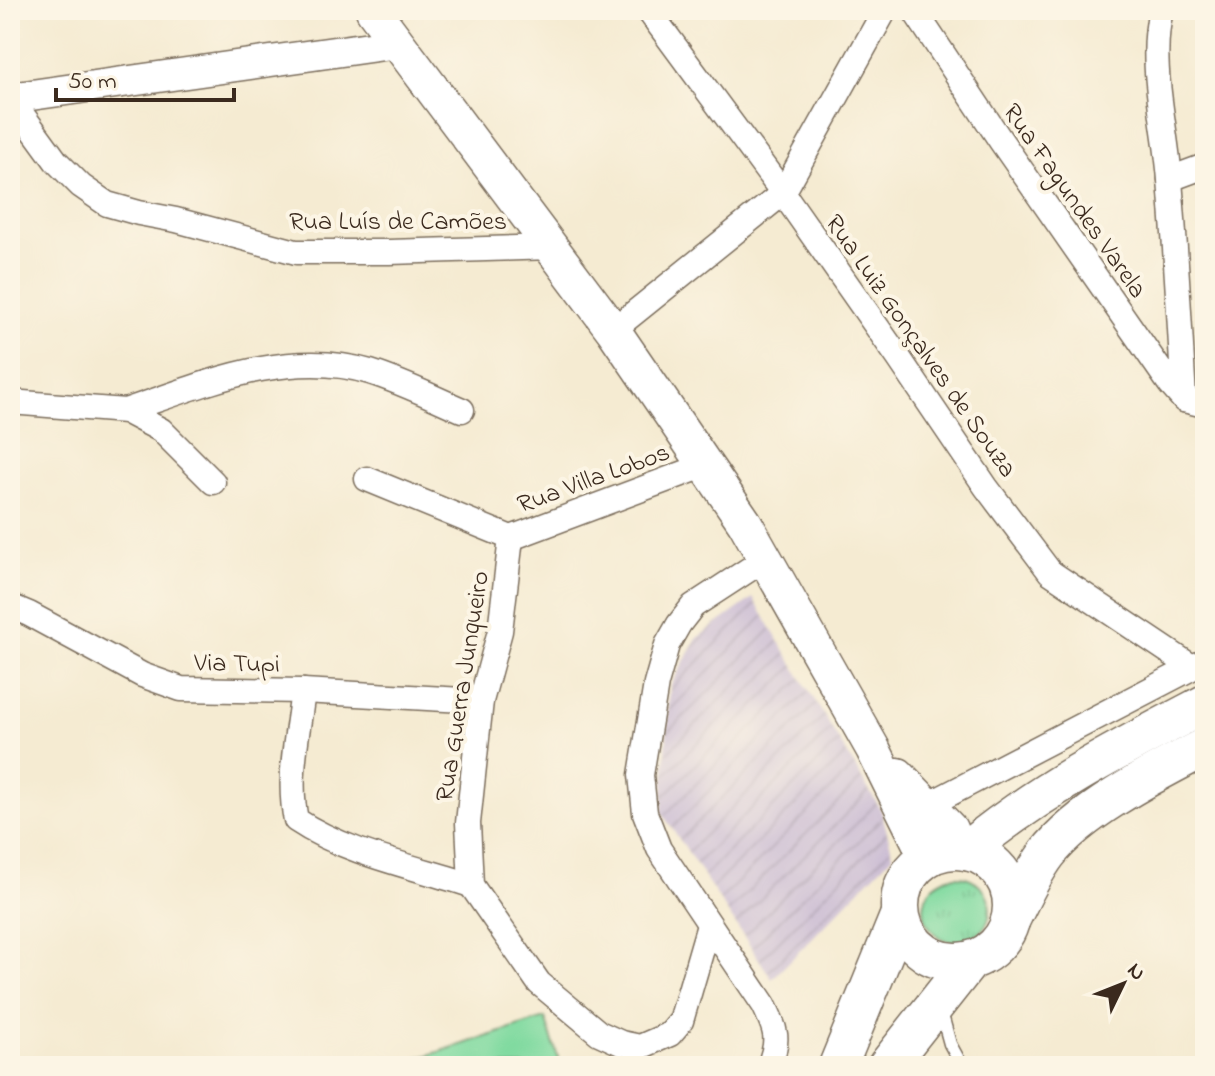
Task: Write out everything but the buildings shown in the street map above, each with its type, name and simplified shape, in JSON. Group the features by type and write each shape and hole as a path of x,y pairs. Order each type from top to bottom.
{"main road":[{"path":"373,10 613,330 706,465 765,559 873,749 950,853 981,856 995,866 1005,879 1010,892 1011,919"},
{"path":"838,1066 896,924 905,882 914,868 950,853 1098,760 1205,704"},
{"path":"896,924 914,944 939,960 954,963 984,955 1005,934 1033,875 1048,852 1084,816 1205,747"},
{"path":"873,749 950,829 950,853"},
{"path":"887,1066 970,961"}],"street":[{"name":"Rua Luiz Gonçalves de Souza","path":"648,10 783,193 986,487 1050,572 1198,664"},
{"path":"613,330 783,193 885,10"},
{"name":"Rua Fagundes Varela","path":"914,10 1170,384 1195,402"},
{"path":"1161,10 1157,25 1157,61 1195,402"},
{"path":"10,98 398,43"},
{"name":"Rua Luís de Camões","path":"10,98 56,161 81,186 107,204 139,213 296,252 552,247"},
{"path":"1170,179 1205,166"},
{"path":"125,411 231,374 326,364 369,372 462,410"},
{"path":"10,402 125,411 161,430 213,482"},
{"name":"Rua Villa Lobos","path":"367,479 511,538 706,465"},
{"name":"Rua Guerra Junqueiro","path":"471,885 468,823 481,701 500,631 511,538"},
{"path":"765,559 693,606 679,624 667,645 656,684 641,775 645,813 659,849 764,1005 776,1030 775,1051 769,1066"},
{"name":"Via Tupi","path":"10,606 142,675 181,689 303,691 481,701"},
{"path":"928,805 1198,664"},
{"path":"303,691 292,784 296,820 316,833 345,845 471,885 539,983 599,1033 640,1047 670,1034 681,1021 709,925"}],"lane":[{"path":"938,1002 950,1044 962,1066"}],"shaded area":[{"path":"753,598 881,810 893,855 772,979 662,813 670,687 697,638"}],"green space":[{"path":"951,876 963,876 975,881 985,891 990,909 988,922 975,937 963,942 951,942 939,937 929,927 924,915 924,903 929,891 939,881"},
{"path":"545,1018 561,1066 411,1066 410,1061"}]}
